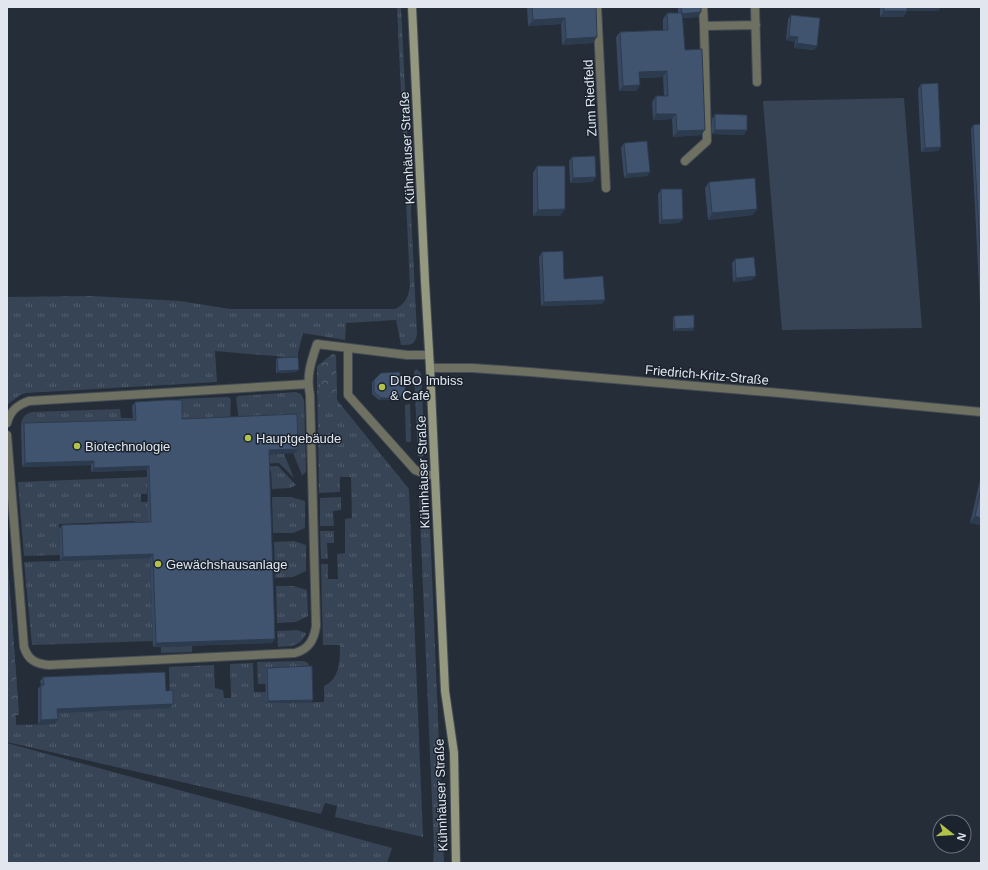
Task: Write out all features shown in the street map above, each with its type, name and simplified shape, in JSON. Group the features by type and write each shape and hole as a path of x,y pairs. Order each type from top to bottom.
{"street":[{"name":"Kühnhäuser Straße","path":"412,7 424,282 430,368 445,691 454,753 456,863"},
{"name":"Zum Riedfeld","path":"597,7 606,188"},
{"path":"685,161 707,141 703,7"},
{"path":"755,7 757,82"},
{"path":"704,26 756,24"},
{"path":"7,435 24,648 29,658 35,662 48,665 295,653 310,645 316,626 310,395 308,384 309,369 318,344 348,349 407,355 429,355"},
{"path":"348,349 348,395 415,470 428,475 435,475"},
{"name":"Friedrich-Kritz-Straße","path":"430,368 472,368 780,392 981,412"},
{"path":"7,423 9,417 17,406 21,403 29,401 308,384"}],"green space":[{"path":"397,7 401,7 417,334 414,342 412,344 401,345 396,320 346,323 345,340 303,333 298,358 215,351 217,382 26,393 20,395 7,405 7,297 92,296 180,301 230,309 395,309 404,303 410,286"},
{"path":"904,98 922,328 782,330 763,101"},
{"path":"332,354 336,355 337,396 329,396 326,399 318,398 317,391 323,389 322,386 317,383 317,366"},
{"path":"336,368 337,400 409,489 423,837 335,817 337,806 325,803 321,814 7,742 7,551 19,715 16,715 16,725 55,724 55,713 170,708 169,667 214,665 215,688 223,690 224,698 231,698 230,664 253,663 254,692 266,692 267,703 324,702 324,686 333,679 336,674 340,657 340,645 323,645 321,564 328,564 328,579 338,579 337,554 345,553 345,519 352,518 351,477 340,477 340,492 319,493 317,369"},
{"path":"416,369 421,373 425,452 422,457 418,456 414,372"},
{"path":"296,392 301,394 304,400 306,472 302,475 293,453 295,453 239,421 236,398 238,396"},
{"path":"228,397 231,399 230,421 181,466 179,399"},
{"path":"410,404 411,442 406,442 405,405"},
{"path":"120,409 121,418 133,418 133,424 21,427 24,417 32,412"},
{"path":"284,454 294,478 279,463 241,465 241,455"},
{"path":"278,466 296,485 290,488 272,489 271,471 183,475 241,468"},
{"path":"147,477 147,494 141,494 141,502 148,502 148,526 135,527 134,521 59,524 60,555 24,556 18,482"},
{"path":"419,494 429,503 444,863 433,863 434,848"},
{"path":"272,497 291,497 305,501 305,528 293,533 273,533"},
{"path":"341,497 341,510 333,511 334,526 320,526 320,498"},
{"path":"320,531 334,531 334,543 327,543 328,559 321,559"},
{"path":"294,541 306,545 306,571 293,577 275,578 274,542"},
{"path":"7,551 19,715 16,715 16,721 13,724 7,723 7,704 11,703 13,699 7,697"},
{"path":"150,558 153,641 32,645 24,562"},
{"path":"276,586 293,586 307,590 308,616 296,622 277,623"},
{"path":"297,630 306,633 301,641 295,645 278,647 277,631"},
{"path":"192,646 192,652 161,653 161,647"},
{"path":"304,661 308,663 310,669 266,670 266,684 258,684 257,662"},
{"path":"7,743 392,848 387,863 7,863"}],"building":[{"path":"532,7 596,7 597,37 566,39 565,18 533,20"},
{"path":"681,7 701,7 701,12 682,14"},
{"path":"884,7 907,7 907,11 884,11"},
{"path":"667,13 682,13 685,50 702,49 705,130 677,131 676,114 656,114 656,96 668,96 667,71 639,72 640,85 623,86 620,32 668,30"},
{"path":"791,15 820,18 817,46 797,43 798,37 789,36"},
{"path":"938,83 941,147 925,148 921,84"},
{"path":"715,114 747,115 747,130 715,130"},
{"path":"981,124 981,267 973,125"},
{"path":"647,141 650,172 627,174 624,143"},
{"path":"595,156 596,177 573,178 572,157"},
{"path":"537,166 565,166 565,209 538,210"},
{"path":"755,178 757,209 712,213 709,182"},
{"path":"661,189 682,189 683,219 662,220"},
{"path":"563,251 564,279 603,276 605,300 544,302 542,252"},
{"path":"754,257 756,276 736,278 735,259"},
{"path":"694,315 694,328 675,329 674,316"},
{"path":"298,357 299,370 278,371 277,358"},
{"path":"399,372 405,380 405,393 398,398 381,398 374,392 374,380 381,373"},
{"path":"182,400 182,419 297,414 298,449 269,450 275,639 156,643 153,554 63,557 62,525 151,522 149,466 94,468 94,461 25,463 24,423 136,420 135,402"},
{"path":"981,489 981,518 975,516"},
{"path":"312,666 313,700 268,701 267,668"},
{"path":"165,672 166,691 173,690 173,704 57,709 58,719 41,720 41,685 44,685 43,677"}],"place":[{"name":"DIBO Imbiss & Café","path":"382,387"},
{"name":"Hauptgebäude","path":"248,438"},
{"name":"Biotechnologie","path":"77,446"},
{"name":"Gewächshausanlage","path":"158,564"}]}
